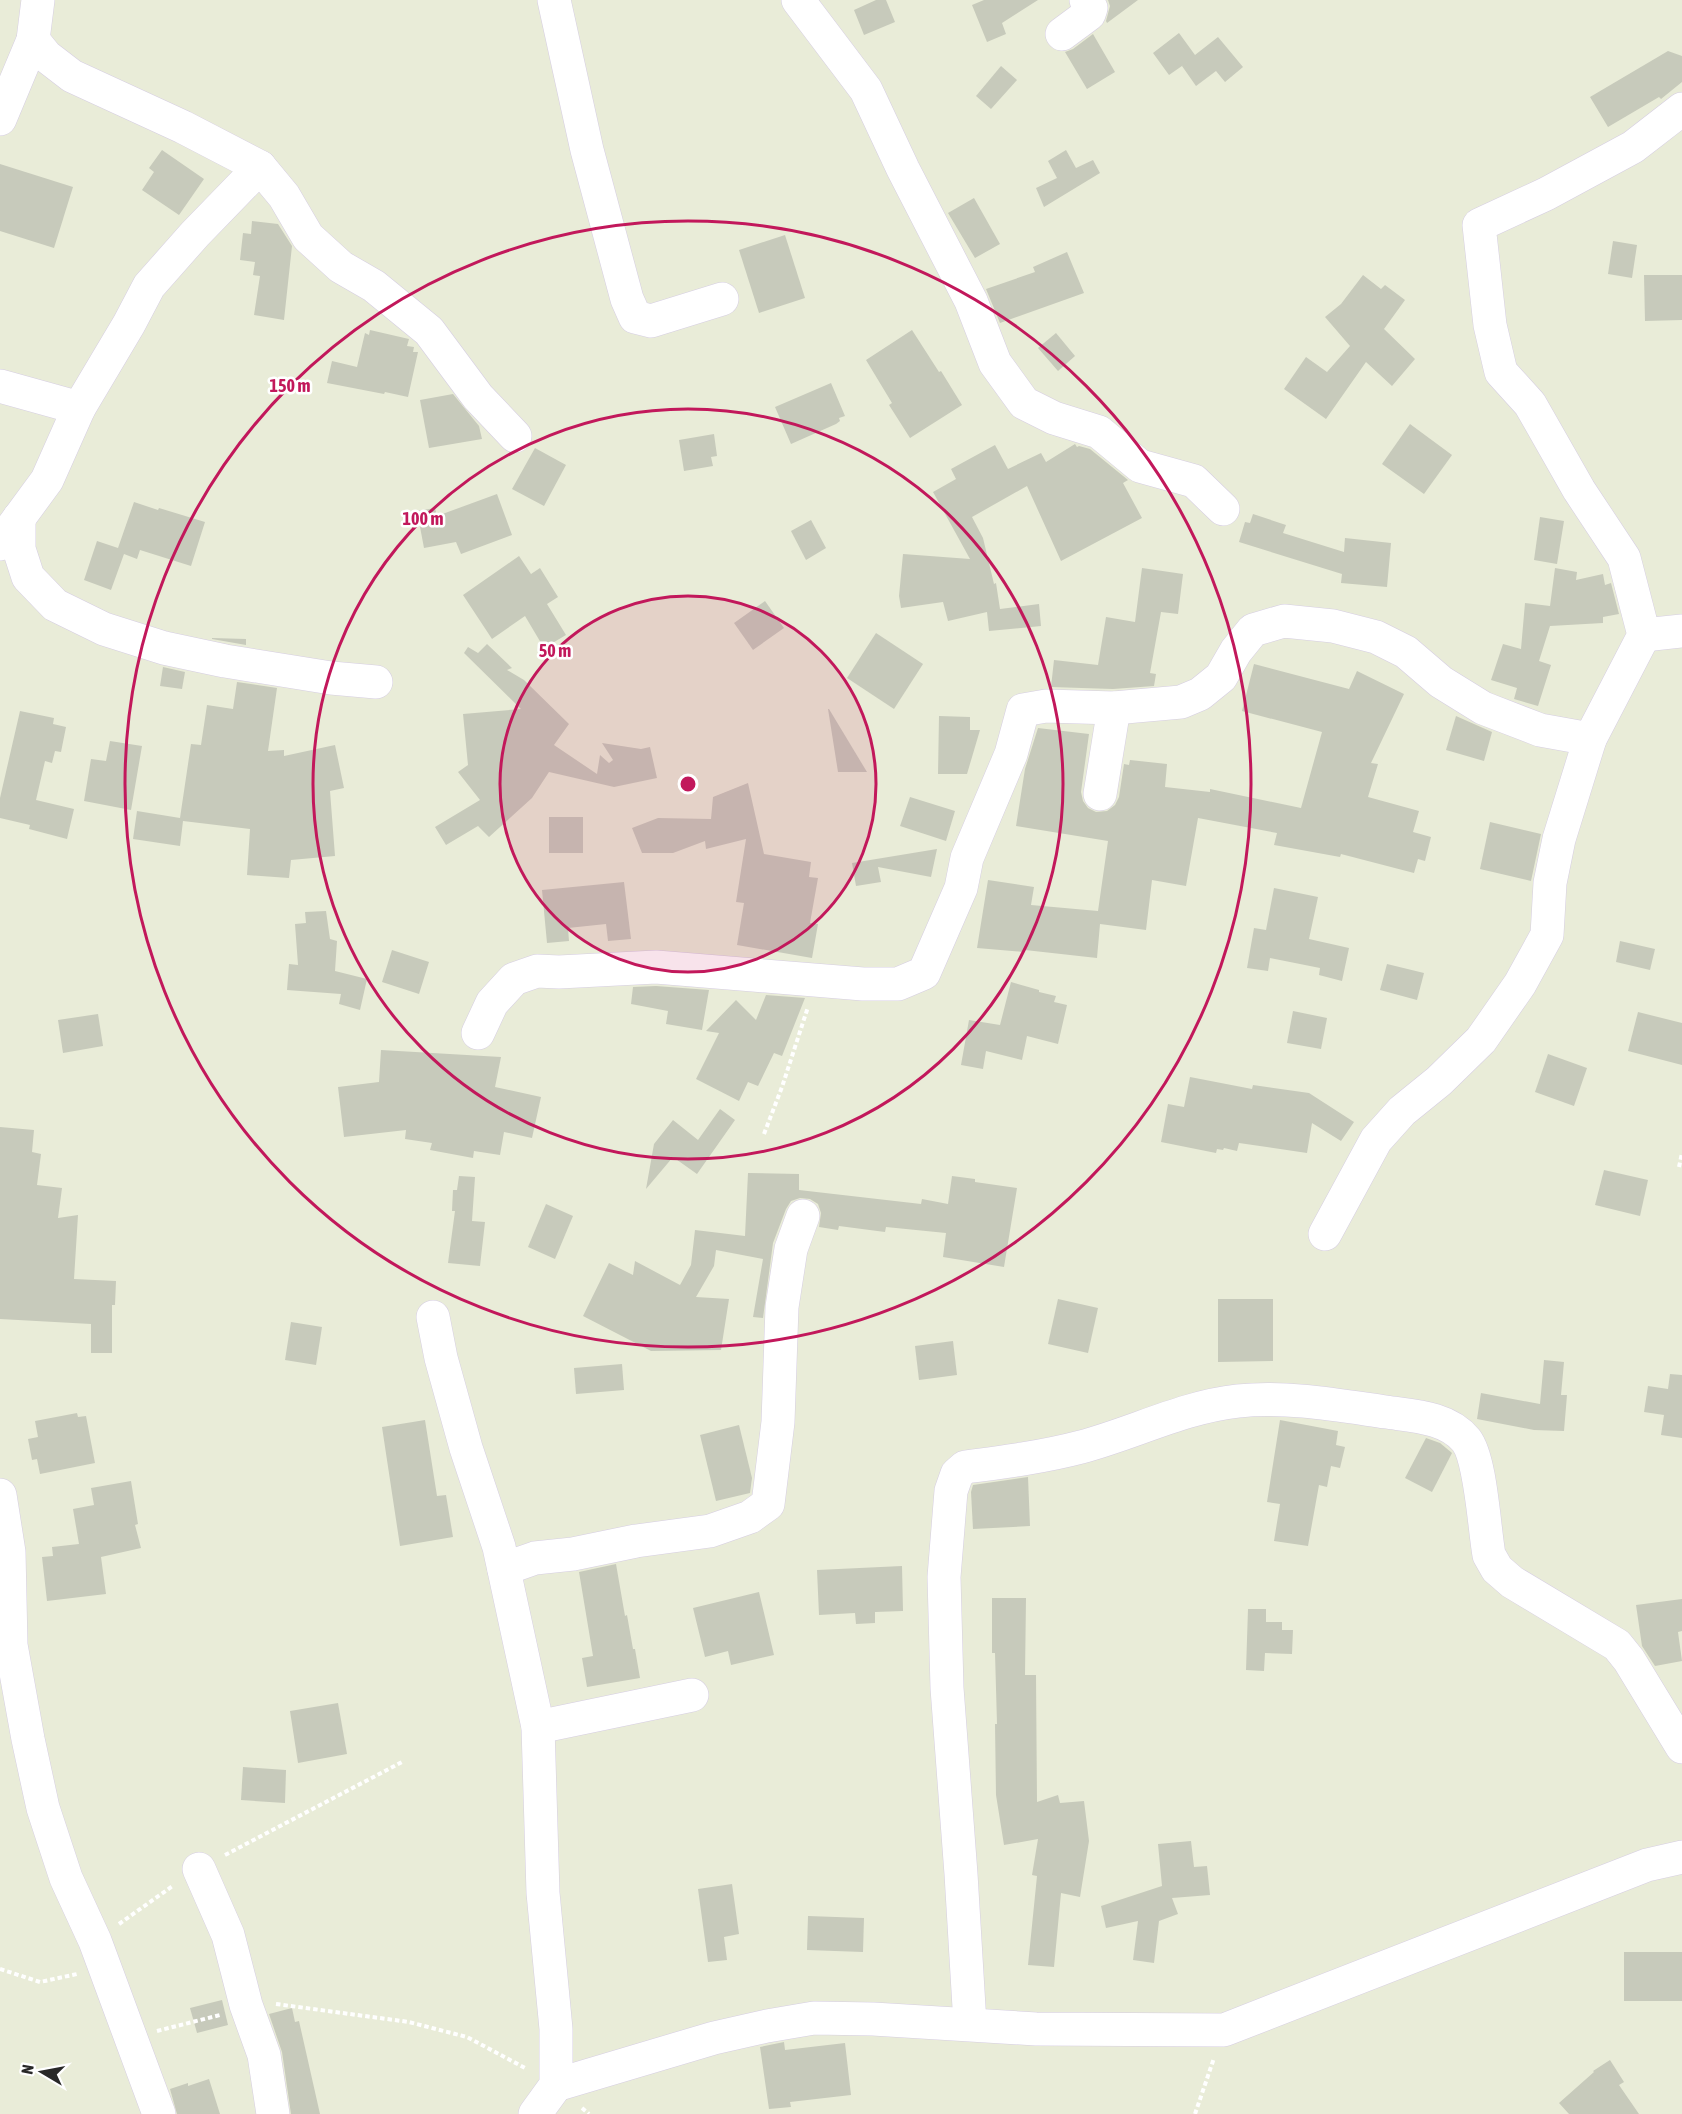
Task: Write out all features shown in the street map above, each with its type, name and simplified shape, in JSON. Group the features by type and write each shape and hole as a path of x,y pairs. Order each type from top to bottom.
{"street":[{"path":"0,119 33,40 38,0"},
{"path":"554,0 587,150 627,299 635,317 651,321 722,300"},
{"path":"798,0 866,90 903,169 971,301 995,363 1024,403 1054,418 1099,432 1140,466 1194,481 1223,509"},
{"path":"1062,34 1089,14 1091,8 1086,0"},
{"path":"33,40 46,56 72,76 183,127 260,167 284,196 308,237 341,267 374,286 429,331 478,397 515,436"},
{"path":"1326,1234 1376,1140 1402,1111 1439,1081 1481,1040 1520,984 1547,934 1550,883 1559,839 1590,739 1644,635 1624,558 1579,490 1530,404 1501,372 1490,325 1479,225 1546,194 1634,147 1682,110"},
{"path":"260,167 195,234 149,286 79,408 46,480 9,531 19,549 28,576 55,604 104,629 164,648 225,661 331,678 376,682"},
{"path":"0,386 79,408"},
{"path":"478,1033 492,1003 514,979 537,971 656,968 863,984 898,984 924,973 961,888 967,858 1011,754 1023,710 1046,706 1114,708 1181,702 1200,694 1221,677 1236,651 1253,630 1284,621 1333,626 1376,637 1406,652 1441,682 1483,708 1540,730 1590,739"},
{"path":"1644,635 1682,631"},
{"path":"1100,794 1114,708"},
{"path":"504,1569 535,1558 573,1554 636,1541 711,1531 750,1517 768,1504 778,1422 782,1306 790,1249 803,1216"},
{"path":"434,1317 441,1358 466,1448 499,1547 538,1728 543,1893 556,2029 556,2085"},
{"path":"970,2024 962,1874 948,1688 944,1577 951,1491 957,1474 965,1467 1038,1457 1082,1447 1194,1409 1235,1401 1274,1398 1421,1417 1445,1424 1465,1440 1476,1459 1489,1555 1497,1569 1512,1582 1617,1645 1629,1660 1682,1747"},
{"path":"0,1495 9,1552 11,1645 43,1808 66,1878 99,1953 159,2114"},
{"path":"538,1728 692,1695"},
{"path":"534,2114 556,2085 714,2038 767,2026 814,2019 873,2019 1036,2029 1224,2030 1647,1865 1682,1857"},
{"path":"199,1869 228,1935 246,2005 264,2055 273,2114"}],"path":[{"path":"765,1134 819,979"},
{"path":"1679,1167 1682,1153"},
{"path":"0,1969 40,1982 70,1977 99,1953 152,1900 199,1869 402,1762"},
{"path":"130,2038 226,2013 246,2005 279,2004 410,2022 467,2037 556,2085"},
{"path":"1195,2114 1224,2030"}],"building":[{"path":"876,0 886,0 895,22 864,35 854,10"},
{"path":"984,0 1038,0 1002,23 1006,34 987,42 972,5"},
{"path":"1108,0 1138,0 1107,23 1110,6"},
{"path":"1179,33 1195,55 1218,37 1243,67 1225,82 1216,71 1196,86 1182,66 1192,59 1169,75 1153,53"},
{"path":"1093,34 1115,72 1087,89 1065,52 1073,49"},
{"path":"1668,51 1682,56 1682,82 1661,99 1659,97 1608,127 1590,97"},
{"path":"1001,66 1017,80 991,109 976,96"},
{"path":"162,150 204,179 179,215 142,190 154,172 149,168"},
{"path":"1066,150 1076,168 1093,160 1100,173 1044,207 1036,188 1057,178 1048,161"},
{"path":"0,164 73,187 54,248 0,231"},
{"path":"974,198 1000,244 975,258 948,213"},
{"path":"252,221 278,224 292,246 284,320 254,315 260,276 253,275 255,262 240,260 243,233 251,234"},
{"path":"785,235 805,298 759,313 739,250"},
{"path":"1613,241 1637,245 1632,278 1608,274"},
{"path":"1067,252 1084,293 1000,323 986,289 1035,272 1033,267"},
{"path":"1363,275 1381,289 1385,285 1405,300 1384,329 1415,359 1392,386 1366,362 1326,419 1284,389 1306,357 1327,372 1350,346 1325,317 1341,304"},
{"path":"1644,275 1682,275 1682,320 1645,321"},
{"path":"370,330 409,339 407,346 414,347 413,352 418,352 408,397 327,383 332,361 357,367 365,333 369,335"},
{"path":"912,330 962,405 910,438 889,405 892,403 866,360"},
{"path":"1056,333 1075,356 1058,371 1038,348"},
{"path":"831,383 845,416 839,418 840,421 836,424 791,444 775,407"},
{"path":"453,394 479,426 482,439 429,448 420,400"},
{"path":"1410,424 1452,455 1424,494 1382,464"},
{"path":"714,434 717,456 711,457 713,466 684,471 679,440"},
{"path":"1075,444 1077,447 1090,449 1128,480 1123,483 1142,518 1061,561 1027,486 972,517 983,538 994,584 996,583 1000,609 1039,604 1041,626 989,631 987,612 948,621 943,602 901,608 899,596 903,554 970,559 933,492 956,479 951,469 995,445 1008,469 1041,453 1046,462"},
{"path":"535,448 566,465 544,506 512,489"},
{"path":"497,494 512,535 461,554 456,542 424,548 417,511 435,508 437,516"},
{"path":"134,502 205,522 191,566 140,550 137,559 124,554 111,590 84,580 97,541 118,548"},
{"path":"1253,514 1286,525 1283,533 1344,552 1345,538 1391,543 1387,587 1341,583 1342,574 1239,542 1245,522 1250,523"},
{"path":"1540,517 1564,521 1557,564 1534,560"},
{"path":"811,520 826,548 806,560 791,531"},
{"path":"519,556 531,574 540,568 558,597 547,604 566,635 544,648 525,616 492,639 463,595"},
{"path":"1142,568 1183,574 1178,614 1161,612 1150,673 1156,674 1154,686 1113,689 1051,687 1054,660 1098,665 1106,617 1135,622"},
{"path":"1555,568 1577,572 1576,580 1603,574 1605,585 1611,583 1619,614 1603,617 1603,623 1550,626 1539,661 1551,665 1538,706 1514,699 1517,688 1491,680 1503,644 1521,649 1525,603 1550,606"},
{"path":"765,601 784,628 753,650 734,623"},
{"path":"876,633 923,664 894,709 847,678"},
{"path":"212,639 246,639 246,645"},
{"path":"487,644 512,668 507,670 524,680 569,724 554,745 597,774 600,755 609,763 613,760 602,743 641,749 650,747 657,778 614,787 549,772 532,798 489,837 478,826 446,845 435,827 480,800 458,772 468,765 463,714 521,709 464,653 468,647 478,653"},
{"path":"1254,664 1349,689 1357,671 1404,694 1371,763 1378,764 1368,797 1419,811 1413,832 1431,837 1425,861 1418,859 1414,873 1341,854 1340,857 1274,845 1277,833 1198,818 1186,886 1152,880 1146,930 1100,924 1097,958 1025,950 1024,952 977,948 988,880 1034,887 1031,905 1098,911 1108,841 1016,826 1025,769 1038,728 1089,734 1081,792 1088,808 1096,812 1107,811 1115,805 1119,797 1124,764 1129,765 1130,760 1167,764 1165,787 1210,792 1210,789 1301,808 1322,732 1242,711"},
{"path":"163,667 185,672 182,689 160,686"},
{"path":"237,682 277,688 268,751 284,750 284,756 335,745 344,788 330,791 335,856 291,860 289,878 247,875 250,829 183,821 180,846 133,839 137,811 180,818 191,744 201,745 207,705 233,709"},
{"path":"829,709 867,772 838,772"},
{"path":"20,711 54,718 53,724 66,727 61,752 55,751 52,763 45,761 36,800 74,809 67,839 29,829 30,825 0,818 0,798"},
{"path":"939,716 970,717 970,730 980,730 967,774 938,774"},
{"path":"1456,716 1492,732 1484,761 1446,750"},
{"path":"110,741 142,746 131,810 84,801 91,759 106,761"},
{"path":"748,783 764,854 811,862 809,877 818,878 810,923 818,924 812,958 737,945 744,903 736,902 746,839 706,849 705,841 673,853 642,853 632,828 658,818 711,819 713,797"},
{"path":"910,797 955,811 946,841 900,826"},
{"path":"549,817 583,817 583,853 549,853"},
{"path":"1490,822 1541,834 1531,881 1480,869"},
{"path":"937,849 931,877 878,867 881,882 856,886 852,863"},
{"path":"624,882 631,939 608,941 606,924 568,928 569,941 547,943 542,890"},
{"path":"1274,888 1318,897 1309,939 1349,948 1342,981 1319,975 1320,968 1270,958 1268,971 1247,968 1254,928 1266,930"},
{"path":"326,911 330,939 337,941 335,971 367,979 360,1010 339,1004 341,994 287,990 289,964 298,965 295,924 306,923 305,912"},
{"path":"1620,941 1655,949 1650,970 1616,962"},
{"path":"392,950 429,962 419,994 382,982"},
{"path":"1387,964 1424,973 1417,1000 1380,990"},
{"path":"1011,982 1056,996 1054,1002 1067,1005 1058,1044 1027,1036 1022,1060 986,1051 983,1069 961,1065 969,1020 1000,1025"},
{"path":"656,986 709,990 702,1030 666,1024 668,1011 631,1004 633,987"},
{"path":"766,995 805,998 782,1056 774,1053 758,1086 748,1082 739,1101 696,1079 719,1033 706,1031 736,1000 756,1020"},
{"path":"1293,1011 1327,1018 1321,1049 1287,1043"},
{"path":"1638,1012 1682,1023 1682,1065 1628,1051"},
{"path":"98,1014 103,1046 63,1053 58,1020"},
{"path":"381,1050 501,1057 495,1087 541,1097 532,1138 504,1132 500,1155 474,1151 473,1158 430,1150 432,1143 405,1139 406,1130 344,1137 338,1087 379,1082"},
{"path":"1548,1054 1587,1068 1574,1106 1535,1092"},
{"path":"1190,1077 1252,1089 1253,1085 1309,1093 1354,1122 1341,1141 1312,1123 1307,1153 1239,1143 1237,1151 1224,1148 1223,1150 1217,1149 1216,1153 1161,1142 1168,1104 1184,1107"},
{"path":"720,1109 735,1120 697,1174 673,1157 646,1189 654,1144 673,1120 698,1140"},
{"path":"0,1127 34,1130 32,1152 41,1154 37,1185 62,1188 58,1218 78,1215 74,1279 116,1281 115,1305 112,1305 112,1353 91,1353 91,1324 0,1319"},
{"path":"1604,1170 1648,1180 1640,1216 1595,1205"},
{"path":"748,1173 799,1174 799,1190 921,1204 922,1199 948,1204 952,1176 1017,1188 1004,1267 943,1257 946,1233 886,1227 885,1232 839,1226 838,1230 819,1227 821,1213 818,1204 810,1199 800,1198 791,1201 786,1209 773,1243 763,1318 753,1317 763,1259 716,1250 714,1266 696,1297 729,1299 721,1350 651,1351 583,1316 609,1263 633,1275 635,1261 680,1285 691,1265 695,1230 745,1236"},
{"path":"459,1176 475,1177 472,1221 485,1222 480,1266 448,1263 455,1211 452,1211 453,1190 457,1190"},
{"path":"546,1204 573,1216 555,1259 528,1247"},
{"path":"1058,1299 1098,1308 1088,1353 1048,1344"},
{"path":"1218,1299 1273,1299 1273,1361 1218,1362"},
{"path":"291,1322 322,1327 316,1365 285,1360"},
{"path":"953,1341 957,1375 919,1380 915,1346"},
{"path":"1544,1360 1564,1362 1561,1395 1567,1395 1564,1431 1534,1430 1477,1419 1481,1393 1540,1404"},
{"path":"622,1364 624,1390 576,1394 574,1368"},
{"path":"1670,1374 1682,1375 1682,1438 1661,1435 1664,1415 1644,1412 1648,1386 1668,1389"},
{"path":"77,1413 78,1417 86,1416 95,1463 40,1474 37,1459 32,1460 28,1439 38,1437 35,1421"},
{"path":"425,1420 437,1496 446,1495 453,1537 400,1546 382,1427"},
{"path":"1280,1420 1338,1431 1336,1445 1345,1447 1340,1468 1331,1466 1327,1487 1319,1485 1308,1546 1274,1541 1280,1504 1267,1502"},
{"path":"739,1425 752,1478 750,1493 716,1501 700,1435"},
{"path":"1426,1438 1440,1443 1452,1453 1432,1492 1405,1478"},
{"path":"1028,1477 1030,1526 973,1529 971,1492 973,1485"},
{"path":"131,1481 138,1524 135,1525 141,1548 101,1557 106,1594 47,1601 42,1557 53,1556 52,1547 79,1544 73,1509 94,1505 91,1488"},
{"path":"616,1564 625,1616 627,1615 640,1678 587,1687 582,1658 593,1656 579,1572"},
{"path":"902,1566 903,1611 875,1612 875,1623 856,1624 855,1613 819,1615 817,1570"},
{"path":"759,1592 774,1655 731,1665 728,1651 705,1657 693,1608"},
{"path":"992,1598 1026,1598 1025,1675 1036,1675 1037,1802 1058,1795 1060,1803 1084,1801 1089,1841 1080,1897 1061,1893 1054,1967 1028,1965 1037,1876 1032,1875 1038,1839 1004,1845 996,1795 995,1724 997,1724 995,1653 992,1653"},
{"path":"1682,1599 1682,1631 1678,1632 1682,1661 1655,1666 1642,1646 1636,1605"},
{"path":"1248,1609 1266,1609 1266,1622 1282,1622 1282,1630 1293,1630 1292,1654 1265,1653 1264,1671 1246,1670"},
{"path":"338,1703 347,1754 298,1763 290,1711"},
{"path":"243,1767 286,1770 285,1803 241,1800"},
{"path":"1191,1841 1194,1867 1207,1866 1210,1895 1172,1898 1178,1914 1159,1921 1154,1963 1133,1960 1138,1921 1106,1928 1101,1906 1162,1886 1158,1844"},
{"path":"732,1884 739,1934 724,1937 727,1960 708,1962 698,1889"},
{"path":"808,1916 864,1918 863,1952 807,1950"},
{"path":"1624,1952 1682,1952 1682,2001 1624,2001"},
{"path":"222,2000 228,2025 197,2033 190,2008"},
{"path":"292,2008 295,2022 299,2021 320,2114 291,2114 282,2052 269,2014"},
{"path":"784,2042 785,2050 845,2043 851,2095 790,2102 791,2107 769,2109 760,2047"},
{"path":"1610,2060 1624,2082 1619,2085 1639,2114 1569,2114 1559,2103 1593,2071"},
{"path":"209,2079 220,2114 177,2114 170,2089"}]}
